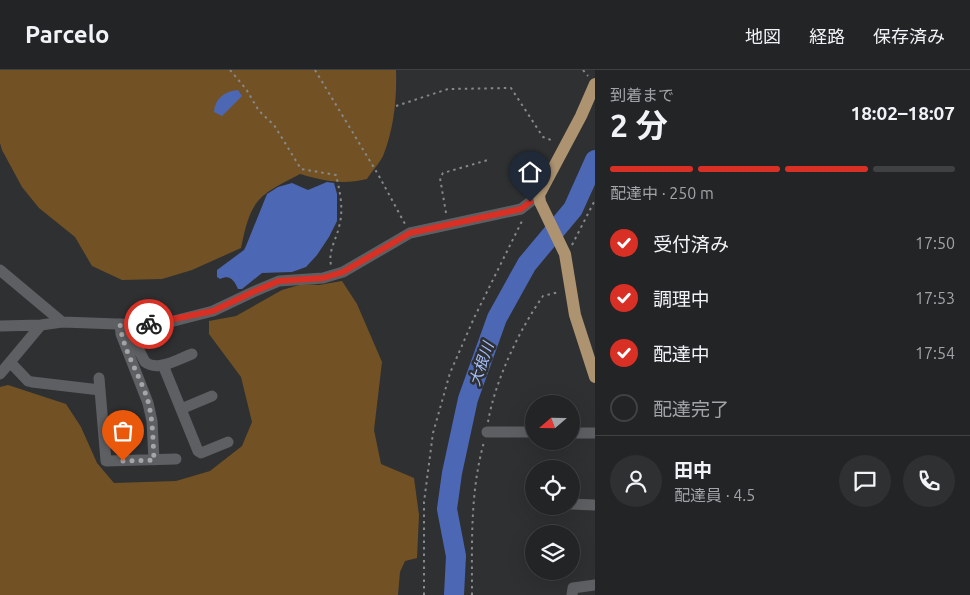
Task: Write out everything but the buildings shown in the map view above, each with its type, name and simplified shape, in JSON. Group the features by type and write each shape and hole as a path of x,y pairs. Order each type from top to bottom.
{"main road":[{"path":"595,84 539,199 564,252 571,291 589,342 595,377"}],"street":[{"path":"0,326 41,326 62,322 145,325 170,322 204,314 279,281 323,278 353,268 381,248 410,233 521,209 539,199"},
{"path":"0,270 62,322"},
{"path":"123,324 145,362 153,367 192,354"},
{"path":"123,324 121,334 148,403 152,421 154,460"},
{"path":"0,374 41,326"},
{"path":"10,362 28,381 100,390"},
{"path":"163,365 198,450 201,453 228,442"},
{"path":"99,378 106,461 176,459"},
{"path":"181,409 212,396"},
{"path":"487,432 525,432"},
{"path":"580,433 595,433"},
{"path":"580,504 595,505"},
{"path":"572,595 573,588 595,585"}],"path":[{"path":"230,70 246,89 259,110 274,125 301,169 336,176 342,209 340,226 329,252 330,264 335,274"},
{"path":"315,70 379,176 410,233"},
{"path":"396,106 448,89 511,88 543,136 565,146"},
{"path":"448,225 440,178 443,173 488,160"},
{"path":"564,252 572,246 595,200"},
{"path":"424,595 424,502 433,433 454,365 474,318 523,221 521,209"},
{"path":"472,595 472,508 476,469 498,383 533,310 543,296 571,291"}],"shaded area":[{"path":"0,70 396,70 396,91 387,146 380,162 367,179 350,182 334,181 300,174 274,188 258,200 249,218 241,248 192,270 162,279 122,280 92,266 75,237 39,208 22,187 0,143"},
{"path":"342,281 357,304 382,362 374,430 381,464 414,478 419,515 417,558 405,561 400,572 398,595 0,595 0,387 8,385 66,404 81,427 97,463 114,483 176,481 210,471 242,446 252,422 241,377 209,334 209,321 236,316 282,290 303,284 319,285"}],"water":[{"path":"238,90 242,96 222,116 214,112 216,103 222,96"},
{"path":"327,182 334,183 337,194 337,221 317,255 306,267 292,272 262,273 242,289 238,289 229,278 220,279 217,277 217,270 244,250 267,194 278,187 292,183 308,190"}],"waterway":[{"name":"大根川","path":"454,595 456,556 447,509 452,473 468,399 497,318 527,264 573,209 595,160"}],"way so far":[{"path":"123,461 154,460 152,421 148,403 121,334 120,324 149,324"}],"route":[{"path":"149,324 170,322 213,311 279,281 323,278 343,272 353,268 381,248 410,233 521,209 530,202"}]}
